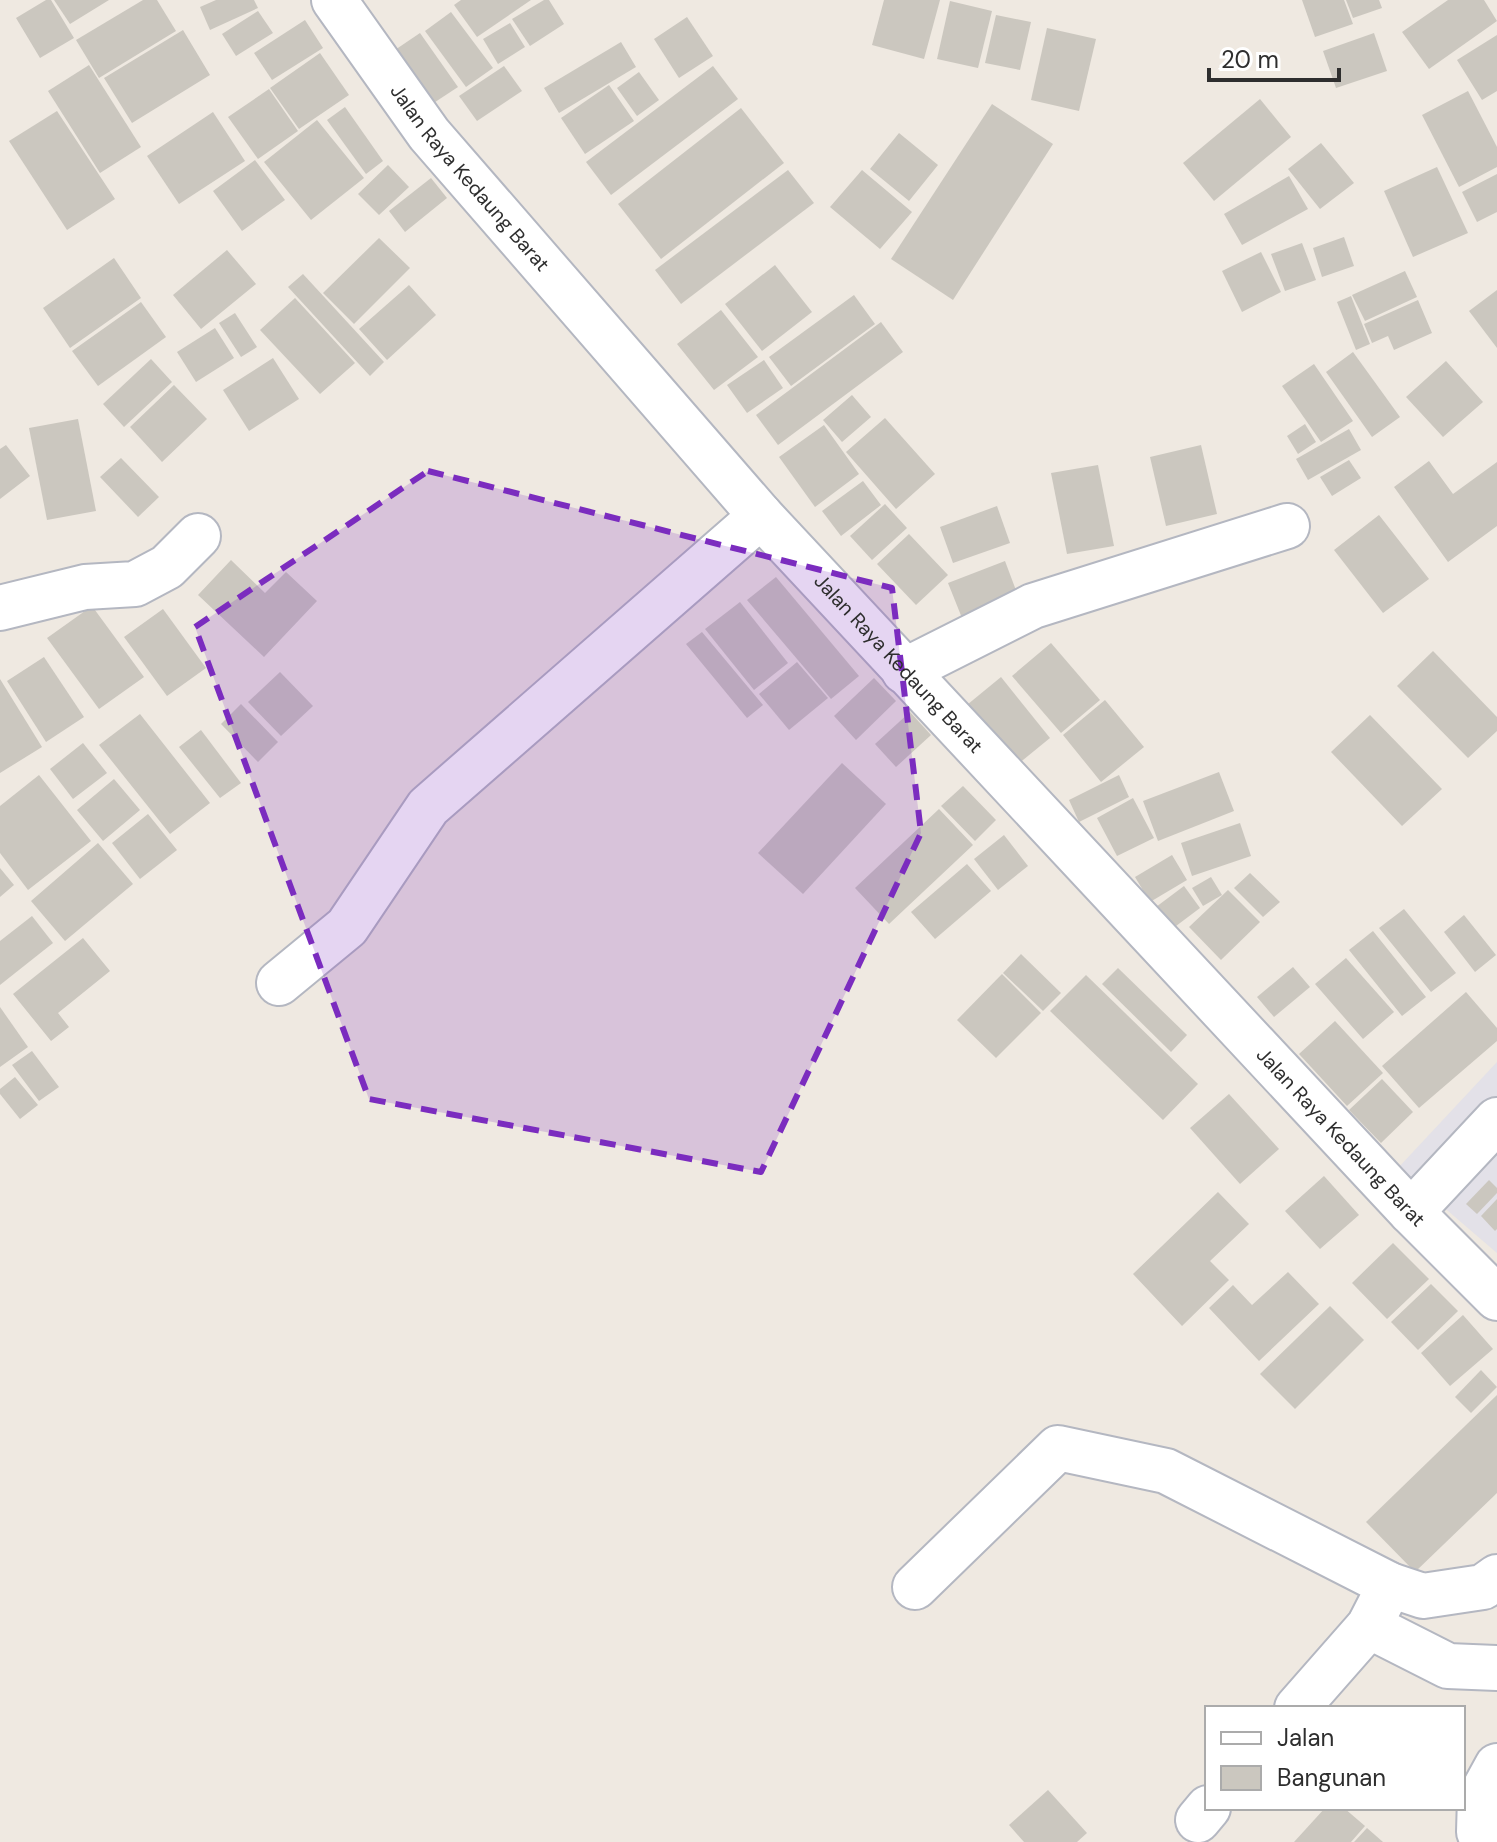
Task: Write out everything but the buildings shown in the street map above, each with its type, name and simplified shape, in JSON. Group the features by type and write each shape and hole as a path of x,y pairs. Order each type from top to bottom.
{"street":[{"name":"Jalan Raya Kedaung Barat","path":"334,0 429,134 761,516 1411,1212 1497,1298"},
{"path":"279,983 347,927 428,807 761,516"},
{"path":"904,671 1033,606 1287,526"},
{"path":"0,608 85,587 135,584 167,567 198,536"},
{"path":"1411,1212 1497,1120"},
{"path":"915,1587 1058,1448 1166,1471 1390,1585 1423,1596 1483,1587 1497,1577"},
{"path":"1299,1706 1369,1626 1390,1585"},
{"path":"1369,1626 1448,1666 1497,1668"},
{"path":"1487,1842 1479,1832 1480,1797 1497,1766"}],"highlighted area":[{"path":"428,471 892,588 921,833 761,1172 369,1099 195,627"}],"shaded area":[{"path":"1497,1062 1497,1253 1398,1168"}]}
